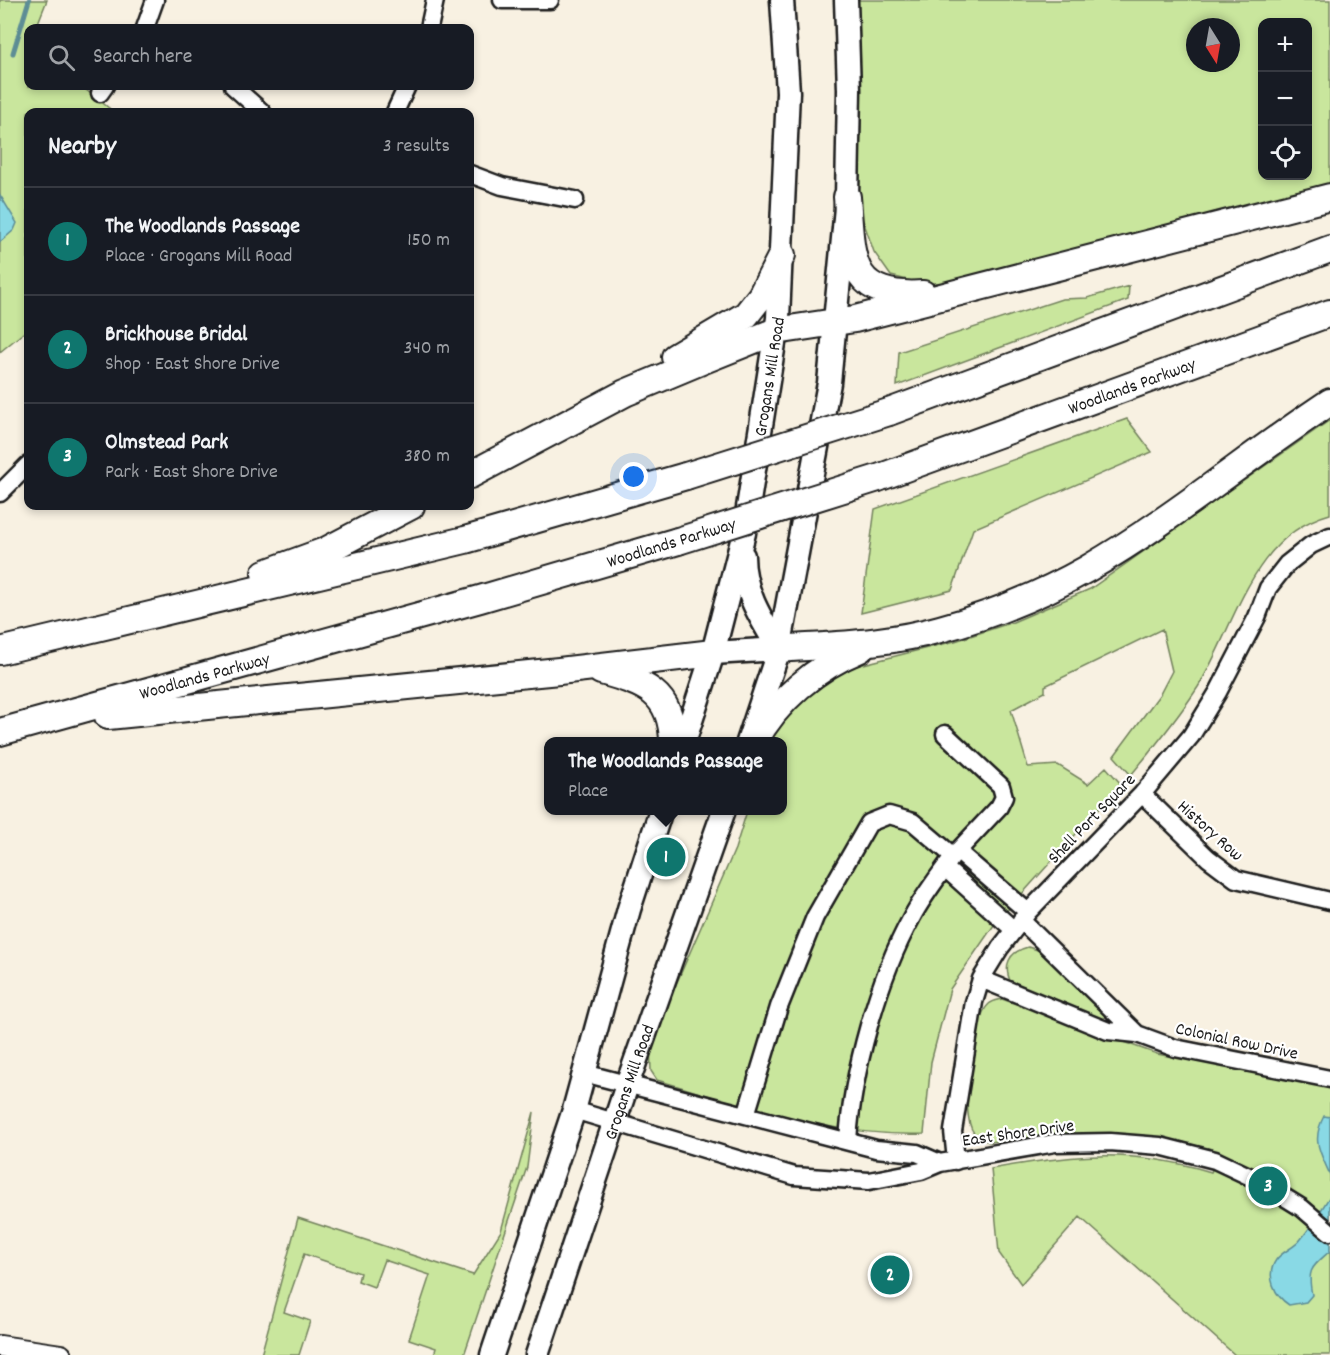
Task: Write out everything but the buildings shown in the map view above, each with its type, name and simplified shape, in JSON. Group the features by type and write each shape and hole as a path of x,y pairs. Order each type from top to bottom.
{"main road":[{"name":"Grogans Mill Road","path":"685,737 713,653 744,534 776,331 782,255 788,92 782,0"},
{"path":"748,737 778,649 829,383 847,197 849,90 846,0"},
{"path":"847,197 852,261 861,278 884,292 913,295 971,291"},
{"path":"474,473 625,393 776,331 835,324 971,291 1330,197"},
{"path":"0,651 465,540 686,476 889,412 1330,249"},
{"path":"625,393 668,360 746,315 761,296 782,255"},
{"name":"Woodlands Parkway","path":"0,732 40,723 469,603 878,478 1330,313"},
{"path":"40,723 713,653 878,642 938,629 990,614 1040,593 1087,569 1330,402"},
{"path":"149,616 325,551 403,510"},
{"path":"744,534 743,577 755,609 778,649"},
{"path":"756,737 774,711 800,686 832,661 878,642"},
{"path":"586,667 635,680 653,690 663,702 670,720 672,737"},
{"path":"492,1355 574,1110 629,909 659,815"},
{"name":"Grogans Mill Road","path":"537,1355 627,1085 721,815"}],"street":[{"path":"148,24 155,0"},
{"path":"430,24 435,0"},
{"path":"502,0 550,0"},
{"path":"237,90 258,108"},
{"path":"397,108 405,90"},
{"path":"474,176 502,186 575,200"},
{"path":"0,493 24,469"},
{"name":"Shell Port Square","path":"948,1162 974,1002 981,979 1021,920 1142,794 1191,736 1257,617 1268,588 1287,564 1311,545 1330,536"},
{"path":"848,1141 865,1043 883,985 912,917 951,859 999,807 1004,797 1001,786 945,734"},
{"name":"History Row","path":"1142,794 1208,858 1236,879 1330,901"},
{"path":"746,1115 780,1007 816,917 869,823 889,815 913,822 951,859 1021,920"},
{"path":"951,859 1021,920"},
{"name":"Colonial Row Drive","path":"1021,920 1117,1011 1137,1034"},
{"name":"Colonial Row Drive","path":"981,979 1108,1031 1137,1034 1175,1048 1330,1079"},
{"path":"584,1073 876,1149 917,1153 948,1162"},
{"name":"East Shore Drive","path":"574,1110 794,1176 870,1181 921,1171 948,1162 1055,1143 1110,1142 1160,1146 1215,1160 1255,1179 1302,1208 1330,1232"},
{"path":"0,1346 61,1355"}],"green space":[{"path":"0,0 47,0 38,24 24,24 24,90 86,90 109,108 24,108 24,332 0,352"},
{"path":"856,0 1330,0 1330,189 949,283 920,283 891,276 874,252 858,206 861,118"},
{"path":"1129,286 1128,300 897,386 899,352 1062,299 1087,298"},
{"path":"1127,419 1152,452 973,529 952,590 861,613 875,509"},
{"path":"1330,420 1330,514 1303,525 1281,542 1264,562 1249,586 1198,687 1131,775 1114,756 1160,694 1172,671 1162,629 1045,686 1045,692 1011,710 1028,767 1058,765 1088,784 1106,767 1121,784 994,925 950,989 931,1062 924,1134 889,1134 822,1125 756,1109 657,1080 651,1071 650,1044 735,849 746,815 787,815 787,737 773,737 782,719 824,681 852,667 955,641 1013,622 1090,589"},
{"path":"1028,947 1044,952 1108,1013 1101,1021 1011,983 1007,971 1009,960 1016,952"},
{"path":"1002,999 1157,1054 1330,1087 1330,1355 1235,1355 1080,1217 1021,1284 999,1253 991,1169 1048,1160 1101,1156 1154,1159 1211,1172 1219,1154 1192,1144 1134,1135 1076,1135 989,1142 979,1138 970,1123 967,1108 972,1047 983,1013 990,1003"},
{"path":"534,1112 527,1167 464,1355 434,1355 436,1348 409,1339 430,1275 384,1260 374,1287 358,1281 360,1273 304,1254 284,1312 310,1321 299,1355 261,1355 298,1218 473,1275 501,1231"}],"water":[{"path":"0,195 17,223 14,230 0,242"},
{"path":"1324,1116 1330,1117 1330,1175 1318,1146 1318,1132"},
{"path":"1330,1196 1330,1251 1318,1261 1310,1274 1312,1295 1306,1302 1289,1305 1273,1285 1271,1273 1273,1266 1279,1257 1301,1239"}],"waterway":[{"path":"13,53 29,0"}],"place":[{"name":"The Woodlands Passage","path":"666,857"},
{"name":"Olmstead Park","path":"1268,1186"},
{"name":"Brickhouse Bridal","path":"890,1275"}]}
